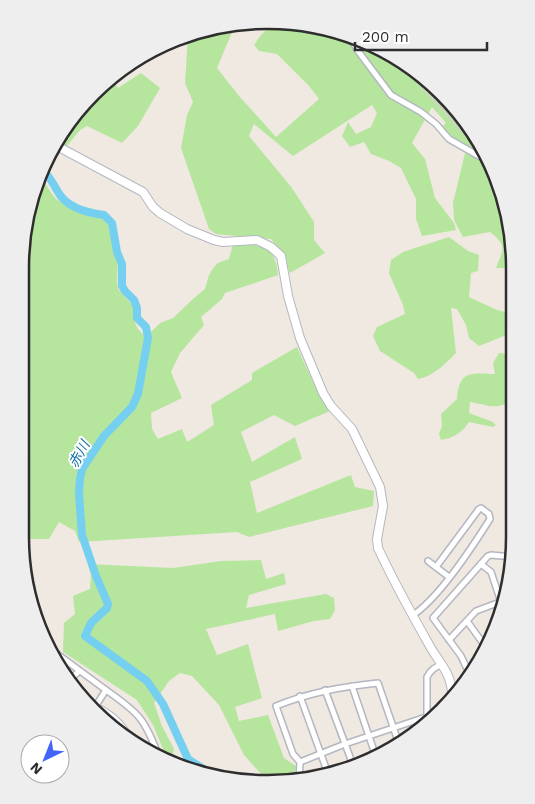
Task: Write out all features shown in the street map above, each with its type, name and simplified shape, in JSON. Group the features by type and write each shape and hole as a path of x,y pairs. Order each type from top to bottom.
{"street":[{"path":"355,45 391,95 421,112 450,139 478,156"},
{"path":"61,149 143,192 153,207 160,213 187,228 223,242 257,240 271,246 281,256 288,296 300,338 322,393 352,429 380,487 383,506 377,539 378,548 428,643 450,679 451,689"},
{"path":"413,615 428,603 449,577 490,519 489,514 481,508 479,509 436,568"},
{"path":"467,668 433,618 481,564 492,555 505,556"},
{"path":"428,562 449,577"},
{"path":"481,564 490,572 499,596"},
{"path":"449,640 479,609 496,604"},
{"path":"467,621 482,642"},
{"path":"64,661 130,706 142,719 150,732 156,747"},
{"path":"427,714 428,673 442,664"},
{"path":"74,676 79,671"},
{"path":"299,773 300,762 292,754 276,706 300,696 325,690 378,683 397,737"},
{"path":"352,686 374,750"},
{"path":"96,702 106,690"},
{"path":"325,690 350,760"},
{"path":"300,696 325,768"},
{"path":"300,762 346,744 419,721"}],"green space":[{"path":"267,29 283,29 314,33 344,41 373,53 411,77 449,119 460,126 482,162 494,191 502,221 506,268 496,268 501,256 502,245 496,237 490,232 463,237 454,220 453,203 466,149 442,127 446,123 432,107 412,143 425,159 435,198 454,223 456,230 422,236 416,219 416,199 401,168 371,154 364,142 350,147 342,136 348,122 356,134 371,127 377,113 372,105 293,156 254,124 249,136 292,188 314,222 314,240 325,253 290,273 282,252 271,239 216,234 209,229 181,148 187,115 193,102 185,83 188,42 232,31 217,68 276,137 319,99 310,87 277,54 259,51 254,45"},
{"path":"141,73 160,88 138,126 122,143 87,126 80,130 67,146 63,144 88,110 115,84 118,88"},
{"path":"411,77 447,110 468,139"},
{"path":"45,182 59,201 100,217 109,223 118,261 118,289 134,307 135,324 146,337 160,323 173,318 205,289 209,275 214,267 218,263 229,259 233,244 258,246 270,251 274,257 278,275 225,293 222,299 201,317 204,325 180,353 171,372 182,398 151,413 152,429 158,439 182,429 187,442 214,425 211,405 252,380 252,373 297,347 316,389 330,411 295,426 274,415 241,432 252,462 295,437 302,459 250,482 257,513 351,475 355,487 374,491 373,506 249,537 237,532 79,542 75,531 59,522 49,539 29,539 29,252 33,221"},
{"path":"449,237 468,251 479,255 478,271 471,273 469,297 506,312 506,335 479,346 469,338 466,325 457,309 451,308 456,353 434,372 418,379 414,373 380,351 373,336 377,327 405,314 389,273 391,260 403,252"},
{"path":"499,353 506,354 506,403 487,406 470,402 469,413 493,422 496,425 493,427 469,422 457,434 441,440 439,434 442,426 441,414 457,399 460,383 468,375 479,373 495,374 493,363"},
{"path":"261,560 266,579 284,573 286,584 249,595 246,608 326,594 334,598 335,610 330,619 314,621 278,631 275,614 206,629 217,655 248,644 262,698 235,707 239,721 268,715 284,758 296,766 295,773 262,775 244,755 219,705 192,676 180,673 169,681 154,703 162,726 174,749 172,755 167,753 164,751 153,725 137,700 63,652 64,623 75,614 73,596 90,589 91,575 88,564 173,568 221,561"}],"waterway":[{"name":"赤川","path":"47,175 58,192 72,206 91,213 104,215 112,223 117,252 122,264 122,286 134,300 137,308 137,318 146,327 148,338 138,394 132,407 104,436 82,469 79,493 82,535 108,604 107,608 91,623 85,636 147,681 163,704 188,759 197,764"}]}
